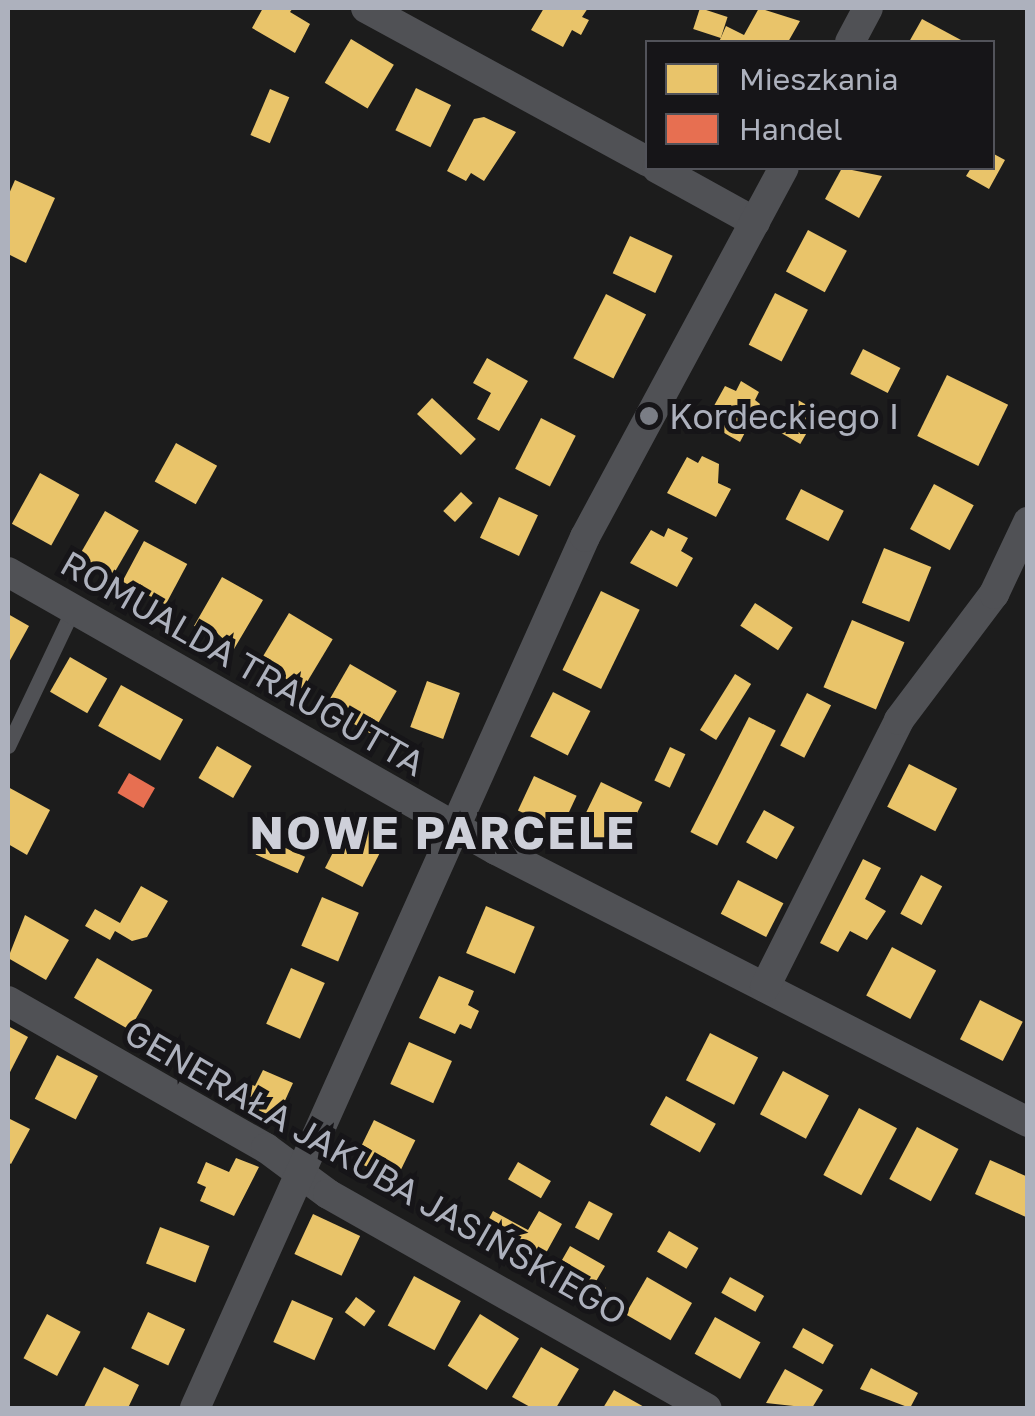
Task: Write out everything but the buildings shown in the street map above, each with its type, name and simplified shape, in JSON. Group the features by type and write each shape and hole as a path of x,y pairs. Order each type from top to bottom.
{"street":[{"path":"366,8 645,160"},
{"path":"851,40 868,8"},
{"path":"661,170 755,222"},
{"path":"195,1408 591,524 783,170"},
{"path":"765,987 899,720 994,594 1028,522"},
{"name":"ROMUALDA TRAUGUTTA","path":"8,572 455,828 1028,1122"},
{"name":"GENERAŁA JAKUBA JASIŃSKIEGO","path":"8,1001 708,1408"}],"lane":[{"path":"8,746 73,610"}],"place":[{"name":"Kordeckiego I","path":"649,416"}],"district":[{"name":"NOWE PARCELE","path":"443,833"}]}
